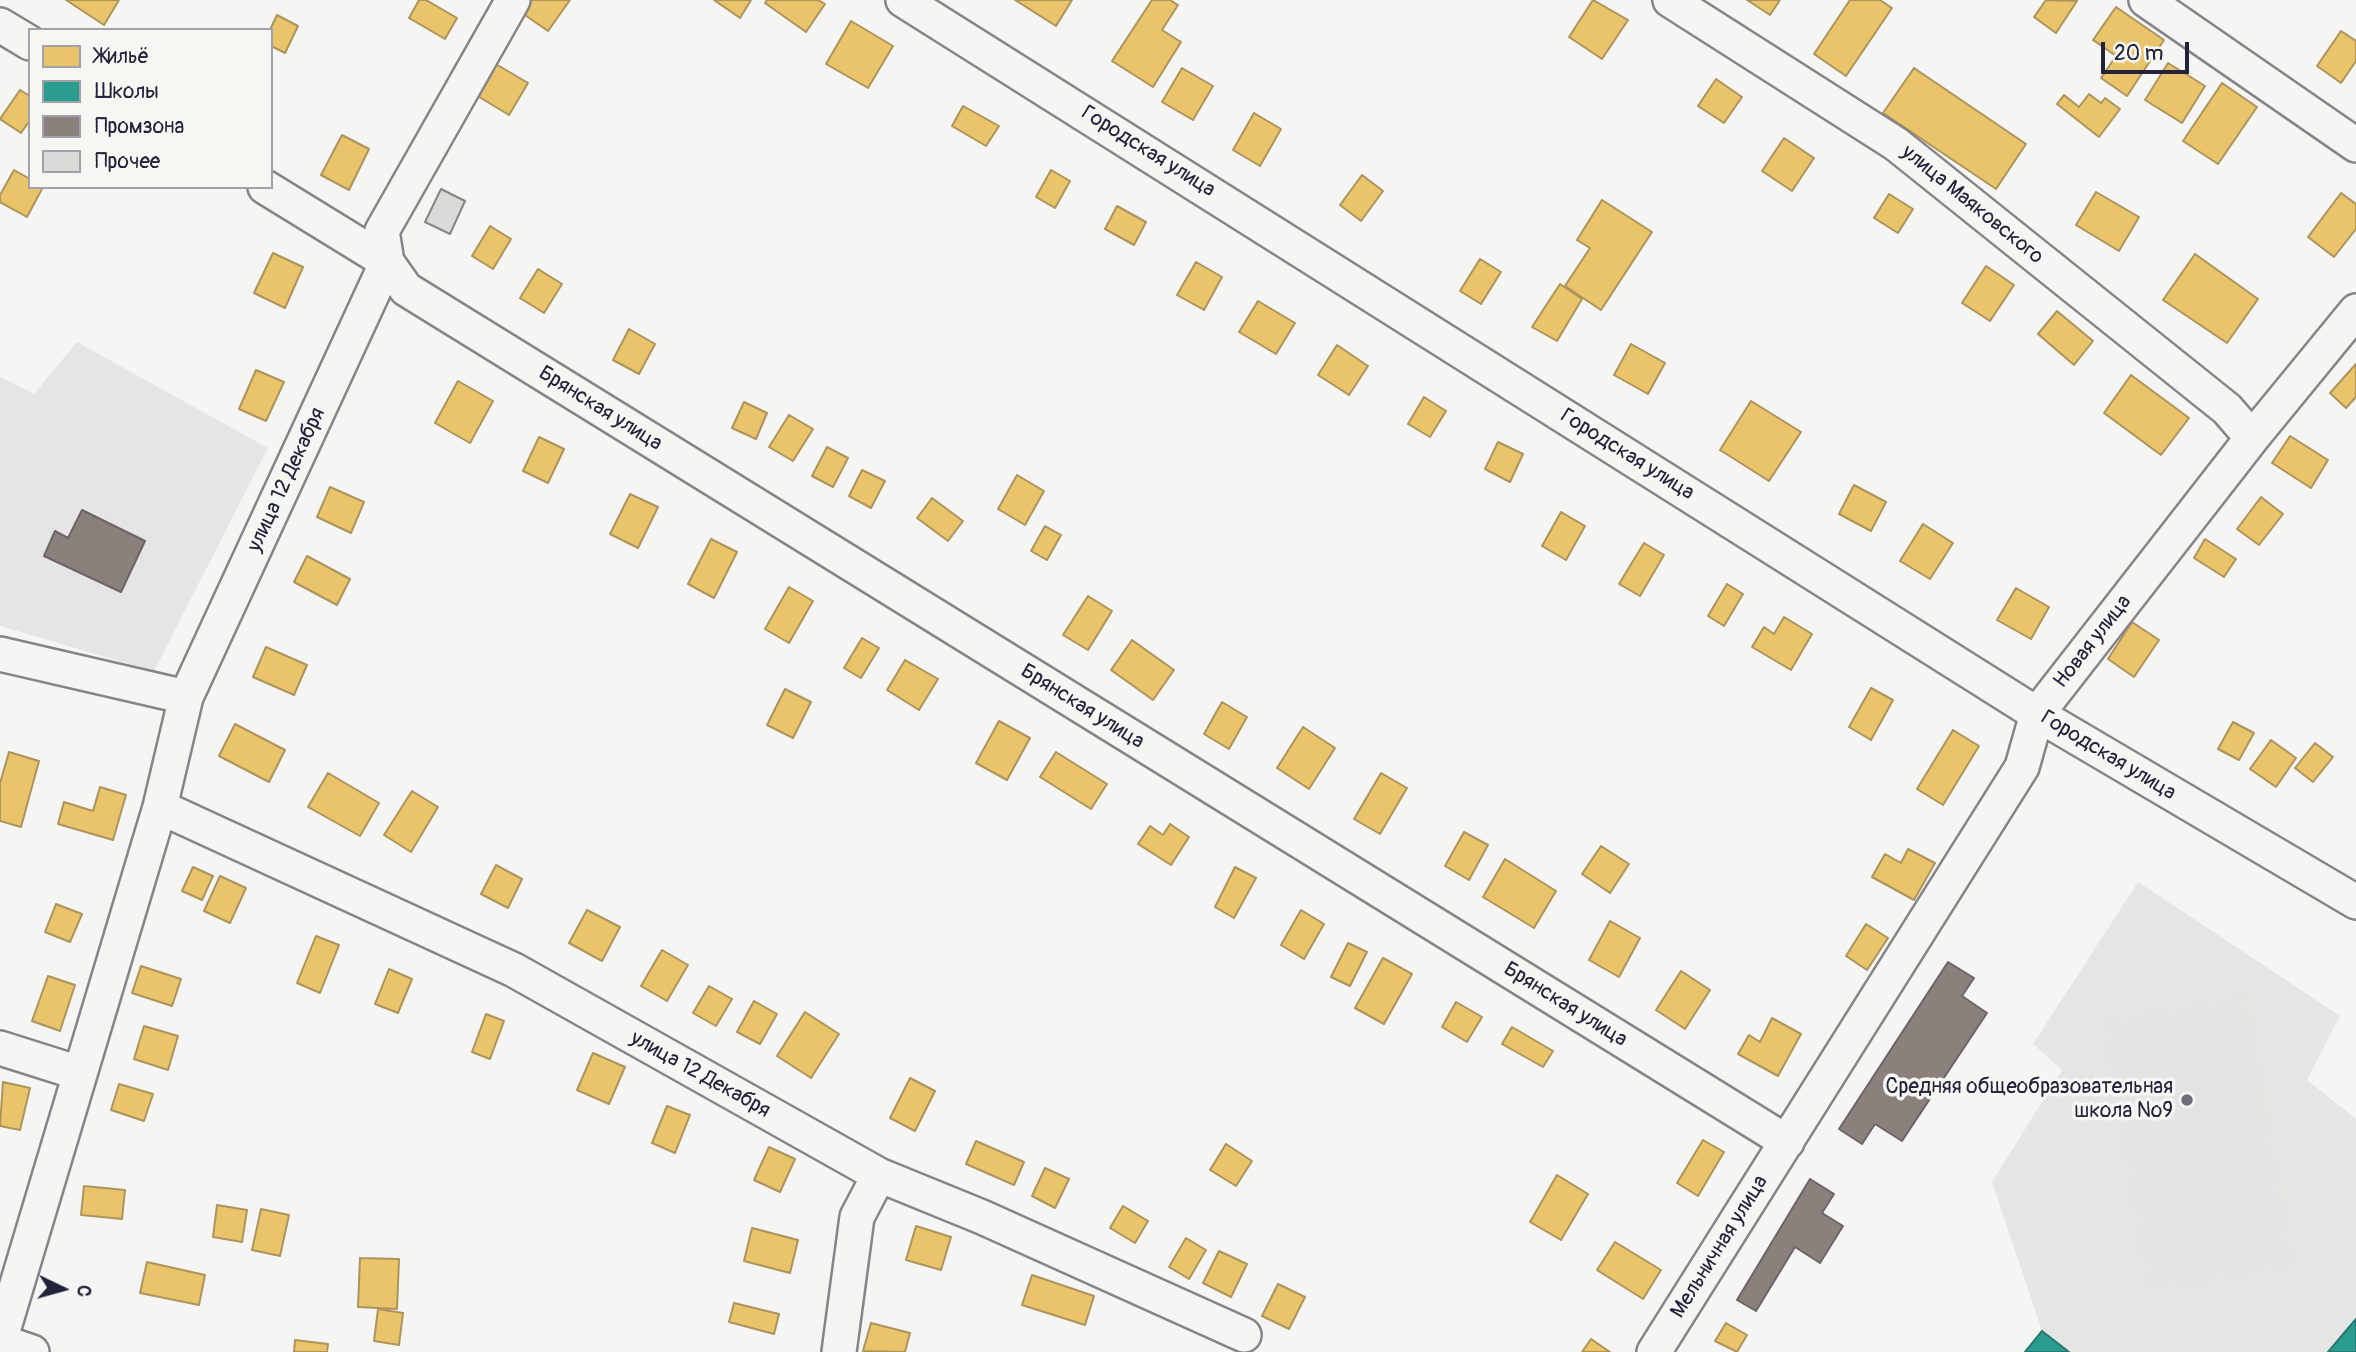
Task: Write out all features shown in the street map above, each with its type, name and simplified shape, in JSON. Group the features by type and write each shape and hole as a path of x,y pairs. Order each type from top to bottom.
{"street":[{"path":"387,262 382,231 513,0"},
{"name":"Городская улица","path":"904,0 2037,714 2356,902"},
{"name":"улица Маяковского","path":"1670,0 1896,144 2227,409 2252,438"},
{"path":"2146,0 2356,145"},
{"path":"0,25 28,42"},
{"name":"Брянская улица","path":"268,189 387,262 406,289 1787,1142"},
{"name":"улица 12 Декабря","path":"79,1073 160,807 186,697 387,262"},
{"name":"Новая улица","path":"1787,1142 2022,767 2037,714 2252,438 2356,312"},
{"path":"0,654 186,697"},
{"name":"улица 12 Декабря","path":"160,807 514,970 879,1175 982,1217 1244,1335"},
{"path":"0,1048 79,1073 0,1341 32,1352"},
{"name":"Мельничная улица","path":"1654,1352 1787,1142"},
{"path":"839,1352 857,1217 879,1175"}],"shaded area":[{"path":"77,342 268,448 154,671 0,626 0,377 34,394"},
{"name":"Средняя общеобразовательная школа №9","path":"2138,882 2340,1016 2307,1080 2356,1119 2356,1352 2069,1352 2042,1331 1992,1182 2062,1070 2033,1044"},
{"path":"2246,996 2292,1267 2149,1291 2103,1021"}],"building: Жильё":[{"path":"66,0 119,0 104,25"},
{"path":"419,0 426,0 457,18 445,39 409,18"},
{"path":"531,0 570,0 548,31 522,13"},
{"path":"714,0 751,0 740,18"},
{"path":"767,0 818,0 825,4 806,32 765,3"},
{"path":"1015,0 1072,0 1056,26"},
{"path":"1152,0 1170,0 1178,5 1162,30 1181,42 1153,87 1112,61"},
{"path":"1593,0 1628,20 1602,59 1569,37"},
{"path":"1747,0 1780,0 1770,15"},
{"path":"1850,0 1880,0 1892,8 1846,76 1814,54"},
{"path":"2046,0 2077,1 2056,33 2034,17"},
{"path":"2116,7 2164,40 2127,96 2101,78 2116,56 2093,40"},
{"path":"277,15 298,26 285,53 273,47 271,28"},
{"path":"851,21 893,46 868,88 826,64"},
{"path":"2341,31 2356,41 2356,61 2341,83 2317,66"},
{"path":"489,60 528,83 509,115 471,92"},
{"path":"2168,63 2205,86 2182,123 2145,100"},
{"path":"1182,68 1213,86 1193,120 1162,102"},
{"path":"1914,68 2026,144 1996,189 1883,113"},
{"path":"1716,79 1742,97 1724,123 1698,106"},
{"path":"2222,83 2257,107 2218,164 2183,141"},
{"path":"20,90 28,95 28,123 21,133 0,119"},
{"path":"2089,94 2101,103 2105,98 2120,109 2099,137 2057,104 2064,95 2079,107"},
{"path":"963,106 999,126 986,146 952,126"},
{"path":"1254,113 1281,129 1260,166 1233,150"},
{"path":"342,135 369,149 349,190 321,175"},
{"path":"1784,138 1814,158 1792,191 1762,171"},
{"path":"14,170 28,178 28,189 42,189 27,217 0,202 0,195"},
{"path":"1051,170 1070,181 1055,208 1036,197"},
{"path":"1362,175 1383,191 1361,221 1340,205"},
{"path":"2096,192 2139,217 2119,251 2076,225"},
{"path":"2341,193 2356,204 2356,229 2334,257 2308,237"},
{"path":"1889,194 1913,209 1898,233 1874,218"},
{"path":"1602,200 1652,232 1601,310 1565,286 1590,248 1577,240"},
{"path":"1117,206 1146,222 1134,245 1105,229"},
{"path":"490,226 511,239 493,269 472,256"},
{"path":"273,253 303,267 285,308 254,293"},
{"path":"2195,254 2258,299 2227,343 2163,300"},
{"path":"1480,259 1501,272 1481,304 1460,291"},
{"path":"1196,262 1222,277 1204,310 1177,295"},
{"path":"1986,266 2014,285 1990,321 1962,303"},
{"path":"538,269 562,284 544,313 520,298"},
{"path":"1560,284 1582,299 1557,341 1532,327"},
{"path":"1258,301 1295,323 1276,354 1239,332"},
{"path":"2057,311 2093,341 2074,365 2038,334"},
{"path":"629,329 655,344 639,374 613,360"},
{"path":"1631,344 1665,363 1648,394 1614,375"},
{"path":"1337,345 1368,366 1349,395 1318,375"},
{"path":"2356,364 2356,397 2346,408 2330,393"},
{"path":"256,370 284,382 266,421 239,409"},
{"path":"2131,375 2189,418 2161,455 2104,413"},
{"path":"458,381 493,401 470,443 435,423"},
{"path":"1424,397 1446,411 1430,437 1408,424"},
{"path":"1751,401 1801,432 1769,481 1720,450"},
{"path":"744,402 767,413 756,439 732,428"},
{"path":"789,415 813,429 793,461 769,447"},
{"path":"2290,436 2328,460 2311,488 2272,463"},
{"path":"539,437 564,449 548,483 523,471"},
{"path":"1498,442 1523,454 1510,482 1485,469"},
{"path":"827,447 848,458 833,487 812,476"},
{"path":"862,470 885,481 871,508 849,496"},
{"path":"1017,475 1044,491 1025,525 998,509"},
{"path":"1854,485 1886,502 1871,531 1839,514"},
{"path":"330,487 364,502 351,533 317,517"},
{"path":"630,494 658,507 638,548 610,534"},
{"path":"2261,497 2283,514 2259,545 2237,529"},
{"path":"932,498 963,521 948,541 917,518"},
{"path":"1561,512 1585,526 1566,560 1542,546"},
{"path":"1923,524 1953,543 1930,579 1900,561"},
{"path":"1045,526 1061,535 1047,560 1031,551"},
{"path":"711,539 737,552 714,598 688,584"},
{"path":"2205,539 2236,559 2224,577 2194,558"},
{"path":"1644,543 1664,555 1640,596 1619,584"},
{"path":"307,556 350,579 337,605 294,582"},
{"path":"1727,584 1743,594 1724,626 1708,616"},
{"path":"789,587 813,601 789,643 765,629"},
{"path":"2016,588 2049,607 2031,639 1997,620"},
{"path":"1088,596 1112,611 1088,650 1063,635"},
{"path":"1784,617 1812,634 1791,670 1752,647 1764,627 1774,634"},
{"path":"2132,622 2159,640 2134,677 2108,659"},
{"path":"862,638 879,648 861,678 844,668"},
{"path":"1132,640 1174,670 1153,700 1111,670"},
{"path":"266,647 307,665 294,695 253,677"},
{"path":"905,660 938,679 919,710 887,690"},
{"path":"1871,688 1893,700 1871,740 1849,727"},
{"path":"785,689 811,702 793,738 767,725"},
{"path":"1222,702 1247,717 1229,749 1204,734"},
{"path":"999,721 1030,738 1007,780 976,763"},
{"path":"2233,722 2254,733 2239,760 2218,749"},
{"path":"235,724 285,750 269,782 219,756"},
{"path":"1303,727 1335,748 1309,789 1277,768"},
{"path":"1953,730 1979,746 1943,805 1917,789"},
{"path":"2271,740 2296,758 2276,787 2250,769"},
{"path":"2315,743 2333,757 2313,782 2295,768"},
{"path":"9,752 39,761 21,827 0,821 0,783"},
{"path":"1056,752 1107,784 1091,809 1040,777"},
{"path":"328,773 379,803 360,836 308,807"},
{"path":"1381,773 1407,788 1380,834 1354,819"},
{"path":"100,787 126,795 113,840 58,824 64,802 93,811"},
{"path":"412,791 438,807 411,852 384,835"},
{"path":"1170,824 1189,837 1171,865 1138,844 1150,826 1163,835"},
{"path":"1464,832 1488,845 1469,880 1445,866"},
{"path":"1601,846 1629,864 1610,893 1582,874"},
{"path":"1908,849 1935,863 1914,900 1872,877 1885,854 1901,863"},
{"path":"1505,859 1556,891 1534,928 1483,897"},
{"path":"496,865 522,879 508,908 481,894"},
{"path":"193,867 213,876 202,900 182,891"},
{"path":"1235,867 1256,878 1234,918 1215,907"},
{"path":"220,876 246,888 230,923 204,911"},
{"path":"56,904 82,914 70,942 45,932"},
{"path":"587,910 620,927 602,961 569,943"},
{"path":"1301,910 1324,924 1304,959 1281,945"},
{"path":"1610,921 1640,938 1619,977 1589,960"},
{"path":"1866,924 1888,938 1867,970 1846,956"},
{"path":"316,936 339,945 320,993 297,983"},
{"path":"1348,943 1367,952 1350,986 1331,977"},
{"path":"662,950 688,965 667,1001 641,986"},
{"path":"1383,958 1412,974 1384,1024 1355,1008"},
{"path":"141,966 181,979 172,1006 132,993"},
{"path":"389,969 412,979 398,1013 375,1004"},
{"path":"1681,971 1710,990 1685,1029 1656,1010"},
{"path":"48,976 75,985 60,1031 32,1021"},
{"path":"709,986 732,999 716,1026 693,1013"},
{"path":"754,1001 777,1014 760,1044 737,1032"},
{"path":"1456,1002 1482,1017 1467,1042 1442,1027"},
{"path":"805,1012 839,1034 811,1078 777,1056"},
{"path":"486,1014 504,1021 490,1059 472,1052"},
{"path":"1772,1018 1801,1034 1778,1076 1738,1054 1749,1035 1760,1042"},
{"path":"144,1026 178,1036 168,1070 134,1059"},
{"path":"1512,1027 1553,1051 1543,1067 1502,1044"},
{"path":"593,1053 625,1067 609,1104 577,1090"},
{"path":"910,1078 935,1091 915,1131 890,1118"},
{"path":"3,1082 30,1088 20,1130 0,1126"},
{"path":"119,1084 153,1094 144,1121 111,1110"},
{"path":"667,1106 690,1115 675,1153 652,1143"},
{"path":"1703,1140 1724,1152 1698,1196 1677,1183"},
{"path":"976,1141 1024,1162 1014,1185 966,1164"},
{"path":"1226,1144 1252,1161 1236,1186 1210,1170"},
{"path":"769,1147 795,1159 780,1192 754,1180"},
{"path":"1045,1168 1069,1179 1055,1208 1032,1196"},
{"path":"1557,1175 1588,1194 1561,1240 1530,1222"},
{"path":"84,1186 125,1190 122,1219 81,1215"},
{"path":"217,1205 247,1210 242,1242 213,1237"},
{"path":"1123,1206 1148,1221 1135,1243 1110,1228"},
{"path":"261,1209 289,1215 280,1256 252,1250"},
{"path":"916,1226 951,1237 941,1270 906,1260"},
{"path":"752,1228 798,1240 790,1273 744,1261"},
{"path":"1186,1238 1206,1250 1189,1279 1169,1267"},
{"path":"1615,1242 1661,1270 1643,1299 1597,1270"},
{"path":"1219,1251 1247,1264 1231,1297 1203,1283"},
{"path":"360,1258 399,1259 397,1309 358,1307"},
{"path":"147,1262 205,1275 199,1305 140,1293"},
{"path":"1032,1275 1094,1296 1085,1325 1022,1305"},
{"path":"1278,1284 1305,1297 1289,1329 1262,1316"},
{"path":"734,1303 779,1314 774,1334 729,1322"},
{"path":"378,1309 403,1313 399,1345 374,1341"},
{"path":"871,1323 910,1333 905,1352 863,1351"},
{"path":"1726,1323 1747,1335 1737,1352 1715,1341"},
{"path":"1591,1339 1610,1352 1582,1352"},
{"path":"295,1340 328,1344 327,1352 294,1352"}],"building: Школы":[{"path":"2356,1319 2356,1352 2328,1352"},
{"path":"2042,1331 2069,1352 2025,1352"}],"building: Промзона":[{"path":"82,510 145,541 121,592 44,556 55,531 68,538"},
{"path":"1948,962 1974,978 1962,996 1987,1013 1902,1141 1875,1124 1862,1144 1839,1129"},
{"path":"1810,1179 1834,1194 1822,1213 1843,1226 1820,1263 1795,1247 1756,1311 1737,1300"}],"building: Прочее":[{"path":"441,189 465,201 450,234 425,222"}],"place":[{"name":"Средняя общеобразовательная школа №9","path":"2187,1100"}]}
